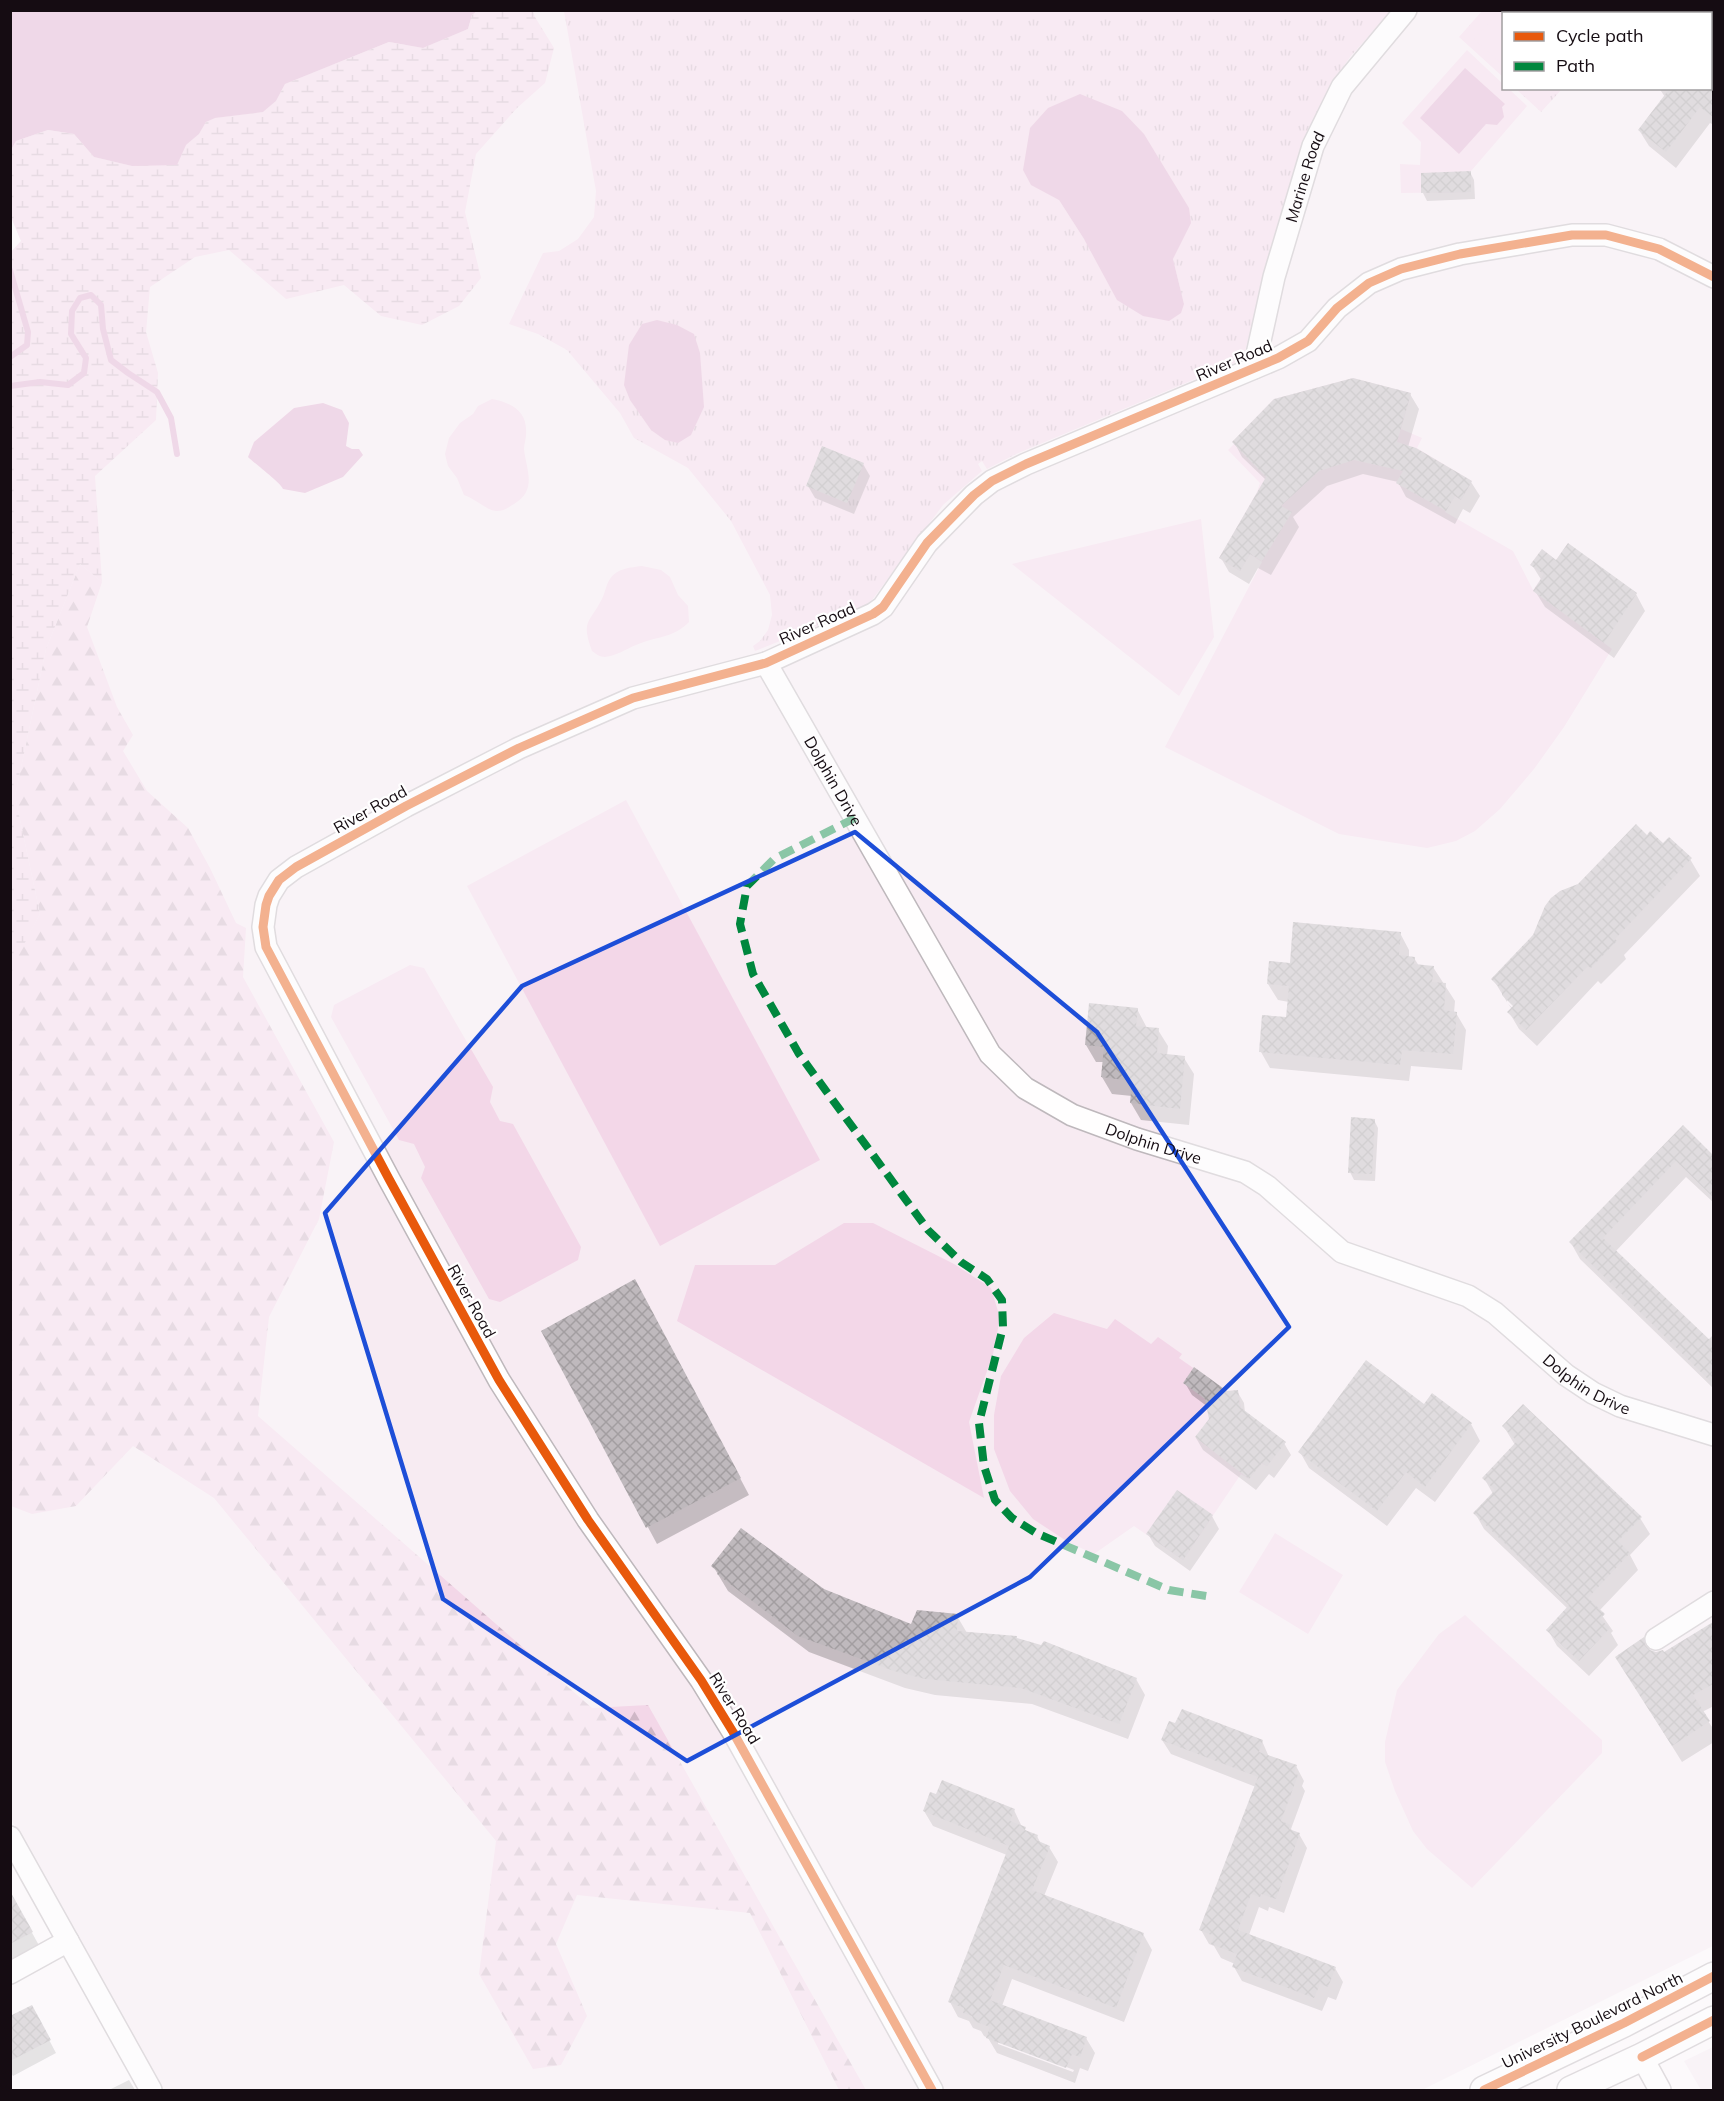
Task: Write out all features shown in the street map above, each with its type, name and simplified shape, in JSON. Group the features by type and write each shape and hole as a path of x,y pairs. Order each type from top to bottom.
{"main road":[{"name":"University Boulevard North","path":"1484,2091 1624,2023 1713,1976"},
{"path":"1571,2091 1713,2020"}],"street":[{"name":"Marine Road","path":"1254,368 1274,277 1313,146 1342,87 1406,10"},
{"name":"River Road","path":"932,2091 734,1732 588,1520 499,1380 266,947 263,927 269,896 279,880 296,867 406,806 519,748 633,698 766,663 855,623 883,607 927,543 974,495 993,481 1026,464 1278,358 1308,341 1337,308 1369,283 1401,269 1460,254 1572,235 1606,235 1659,249 1713,277"},
{"name":"Dolphin Drive","path":"766,663 990,1054 1025,1088 1072,1115 1137,1139 1245,1172 1267,1186 1342,1251 1468,1296 1495,1313 1566,1375 1593,1393 1620,1406 1713,1436"},
{"path":"1656,1639 1713,1602"},
{"path":"10,1837 151,2091"},
{"path":"10,1973 68,1941"},
{"path":"1641,2057 1660,2091"}],"highlighted area":[{"path":"855,832 1097,1032 1289,1327 1030,1577 687,1761 443,1599 325,1213 522,986"}],"shaded area":[{"path":"11,10 477,11 472,15 468,29 423,48 389,42 285,84 276,101 263,112 215,118 206,122 199,134 186,145 177,165 132,166 94,157 74,134 48,130 16,141 11,150"},
{"path":"477,11 1713,11 1713,1946 1422,2090 161,2090 11,1819 10,253 21,241 11,217 11,150 468,29"},
{"path":"1465,68 1505,104 1502,107 1504,117 1497,125 1486,124 1459,154 1420,118"},
{"path":"1080,94 1122,111 1144,134 1189,208 1191,223 1173,259 1184,304 1181,313 1169,321 1143,316 1117,300 1084,239 1059,200 1031,185 1023,170 1030,128 1048,108"},
{"path":"657,320 677,325 694,334 700,353 704,407 691,435 678,443 665,440 651,430 630,400 624,385 629,345 642,324"},
{"path":"323,403 342,410 349,423 346,446 359,449 363,455 343,477 305,493 283,489 248,457 254,442 294,408"},
{"path":"1713,2047 1713,2090 1701,2090 1684,2061"}],"green space":[{"path":"477,11 533,11 554,48 545,83 517,108 476,154 465,212 481,278 459,306 422,325 381,316 344,285 286,299 229,250 195,257 150,287 146,332 158,373 156,420 95,476 102,582 80,564 46,649 15,796 40,914 11,969 10,253 21,241 11,217 11,150 16,141 48,130 74,134 94,157 132,166 186,145 199,134 206,122 214,118 263,112 276,101 285,84 389,42 423,48 468,29 472,15"},
{"path":"564,11 1391,11 1350,57 1333,82 1313,120 1280,219 1243,359 1016,454 987,469 982,461 978,464 982,471 943,505 872,600 862,608 755,651 753,646 768,630 772,615 770,595 731,521 688,468 634,438 620,413 567,350 538,334 509,324 543,253 559,251 578,239 594,217 596,191","holes":["1059,200 1190,223 1173,259 1184,304 1084,239"]},
{"path":"1482,11 1631,11 1502,12 1502,76 1459,37"},
{"path":"1500,11 1617,11 1502,12 1502,64 1474,39"},
{"path":"1467,50 1502,83 1502,90 1510,90 1527,106 1471,171 1471,192 1401,193 1400,164 1420,165 1421,142 1402,123"},
{"path":"1517,90 1561,90 1541,112"},
{"path":"1353,378 1411,393 1401,429 1422,438 1417,448 1472,481 1461,500 1455,496 1445,512 1513,551 1533,590 1544,574 1530,565 1542,549 1556,560 1568,543 1604,643 1612,649 1564,727 1534,769 1500,809 1475,831 1456,841 1427,848 1339,834 1165,747 1262,562 1250,554 1240,571 1219,558 1260,483 1228,450 1234,444 1232,442 1274,399"},
{"path":"492,399 512,406 524,420 526,435 524,449 529,479 526,492 521,498 506,509 497,511 464,495 457,478 448,466 445,454 449,438 460,423 473,414 478,406"},
{"path":"1201,519 1214,637 1179,696 1012,564"},
{"path":"80,564 102,582 87,627 117,707 133,735 123,751 147,791 188,828 236,923 246,928 243,977 334,1142 319,1219 269,1317 258,1416 592,1708 648,1705 866,2090 839,2090 750,1913 577,1895 556,1944 587,2016 561,2065 533,2069 479,1974 496,1841 214,1498 133,1446 76,1506 32,1514 11,1506 10,969 40,914 15,796 46,649"},
{"path":"642,566 661,570 670,577 678,595 688,606 689,622 676,632 643,642 613,655 605,657 598,655 592,651 587,633 588,623 616,572"},
{"path":"626,800 820,1160 660,1246 467,886"},
{"path":"410,965 424,968 493,1087 490,1102 500,1121 513,1124 581,1247 578,1260 500,1302 489,1299 421,1178 425,1167 414,1144 399,1140 331,1017 334,1005"},
{"path":"844,1223 873,1223 954,1264 991,1288 1000,1318 993,1354 969,1422 984,1498 677,1321 695,1265 775,1265"},
{"path":"1054,1313 1107,1329 1115,1319 1151,1344 1158,1337 1182,1354 1179,1358 1226,1391 1238,1390 1241,1410 1276,1454 1267,1466 1261,1463 1249,1479 1241,1474 1183,1560 1134,1526 1094,1554 1068,1542 1033,1519 1010,1491 994,1449 994,1415 1001,1376 1024,1338"},
{"path":"1275,1533 1343,1575 1308,1634 1239,1592"},
{"path":"1465,1615 1602,1740 1602,1753 1472,1888 1427,1849 1413,1831 1385,1762 1385,1742 1397,1690 1439,1634"}],"building":[{"path":"1713,88 1713,117 1700,107 1666,152 1638,130 1668,90 1712,90"},
{"path":"1471,171 1471,192 1421,193 1421,173"},
{"path":"1353,378 1411,393 1397,442 1416,448 1472,481 1461,500 1455,496 1446,511 1396,483 1403,471 1354,460 1319,471 1281,506 1292,512 1262,561 1250,554 1240,571 1219,558 1266,477 1232,442 1274,399"},
{"path":"822,446 864,463 847,503 806,486"},
{"path":"1568,543 1637,593 1604,643 1533,591 1544,574 1530,565 1542,549 1556,560"},
{"path":"1636,824 1647,835 1650,831 1663,843 1669,837 1692,858 1615,939 1617,941 1591,968 1588,966 1526,1030 1507,1012 1513,1006 1491,979 1533,935 1545,906 1551,898 1560,891 1578,884"},
{"path":"1293,922 1401,932 1399,955 1415,957 1414,964 1434,966 1432,982 1446,983 1444,1010 1457,1012 1453,1054 1402,1050 1400,1065 1259,1052 1262,1015 1286,1017 1289,986 1267,984 1269,961 1290,963"},
{"path":"1089,1003 1138,1008 1136,1026 1159,1028 1157,1053 1185,1056 1180,1109 1130,1103 1132,1081 1101,1077 1104,1047 1085,1045"},
{"path":"1351,1117 1375,1119 1372,1174 1348,1173"},
{"path":"1683,1125 1713,1155 1713,1197 1676,1161 1603,1238 1713,1343 1713,1384 1569,1242"},
{"path":"635,1279 741,1478 646,1528 541,1331"},
{"path":"1366,1360 1424,1404 1432,1393 1472,1423 1425,1487 1406,1472 1377,1511 1298,1452"},
{"path":"1194,1367 1227,1391 1238,1390 1240,1407 1286,1442 1267,1466 1262,1463 1249,1479 1195,1437 1209,1419 1205,1399 1183,1383"},
{"path":"1523,1404 1642,1517 1618,1541 1630,1553 1588,1598 1605,1614 1600,1619 1610,1628 1579,1661 1546,1630 1569,1605 1473,1513 1495,1490 1482,1478 1517,1441 1502,1426"},
{"path":"1177,1490 1213,1515 1183,1560 1146,1534"},
{"path":"741,1528 824,1589 911,1624 917,1610 958,1614 957,1631 1017,1636 1017,1638 1041,1645 1044,1641 1137,1678 1119,1724 1021,1688 925,1679 894,1671 798,1636 717,1574 718,1572 711,1566"},
{"path":"1713,1622 1713,1684 1693,1695 1710,1721 1672,1746 1615,1657 1644,1637 1645,1645 1650,1650 1656,1652 1663,1650 1664,1652"},
{"path":"1182,1709 1263,1740 1259,1752 1297,1765 1294,1773 1298,1775 1281,1821 1291,1825 1289,1829 1300,1833 1276,1899 1261,1894 1260,1897 1251,1894 1238,1930 1336,1967 1328,1987 1320,1984 1314,1998 1232,1967 1237,1954 1211,1944 1214,1936 1199,1930 1258,1777 1161,1740 1169,1721 1175,1723"},
{"path":"942,1780 1015,1809 1010,1821 1026,1827 1025,1830 1038,1835 1036,1840 1050,1846 1032,1890 1144,1933 1116,2008 1004,1965 990,2000 1087,2037 1080,2057 1072,2054 1066,2068 986,2038 990,2027 974,2021 972,2016 963,2013 964,2008 948,2002 1009,1846 923,1811 930,1792 936,1794"},
{"path":"10,1891 33,1932 10,1944"},
{"path":"32,2005 51,2040 10,2061 10,2016"}],"waterway":[{"path":"10,270 28,332 27,345 10,357"},
{"path":"10,386 40,382 68,385 84,373 86,358 71,334 72,311 80,298 91,295 101,305 103,329 111,360 157,392 171,418 177,454"}],"marked path":[{"path":"855,818 774,859 747,886 740,924 753,974 799,1054 928,1230 961,1262 987,1279 1002,1300 1003,1327 979,1423 984,1466 995,1500 1012,1518 1036,1533 1169,1590 1212,1597"}],"cycle path":[{"path":"932,2090 733,1732 701,1680 588,1520 499,1380 266,947 263,927 269,896 279,880 296,867 406,806 519,748 633,698 766,663 873,614 883,607 927,543 974,495 992,481 1026,464 1278,358 1308,341 1337,308 1369,283 1401,269 1460,254 1572,235 1606,235 1659,249 1714,277"},
{"path":"1484,2090 1624,2023 1714,1976"},
{"path":"1642,2057 1714,2020"}]}
